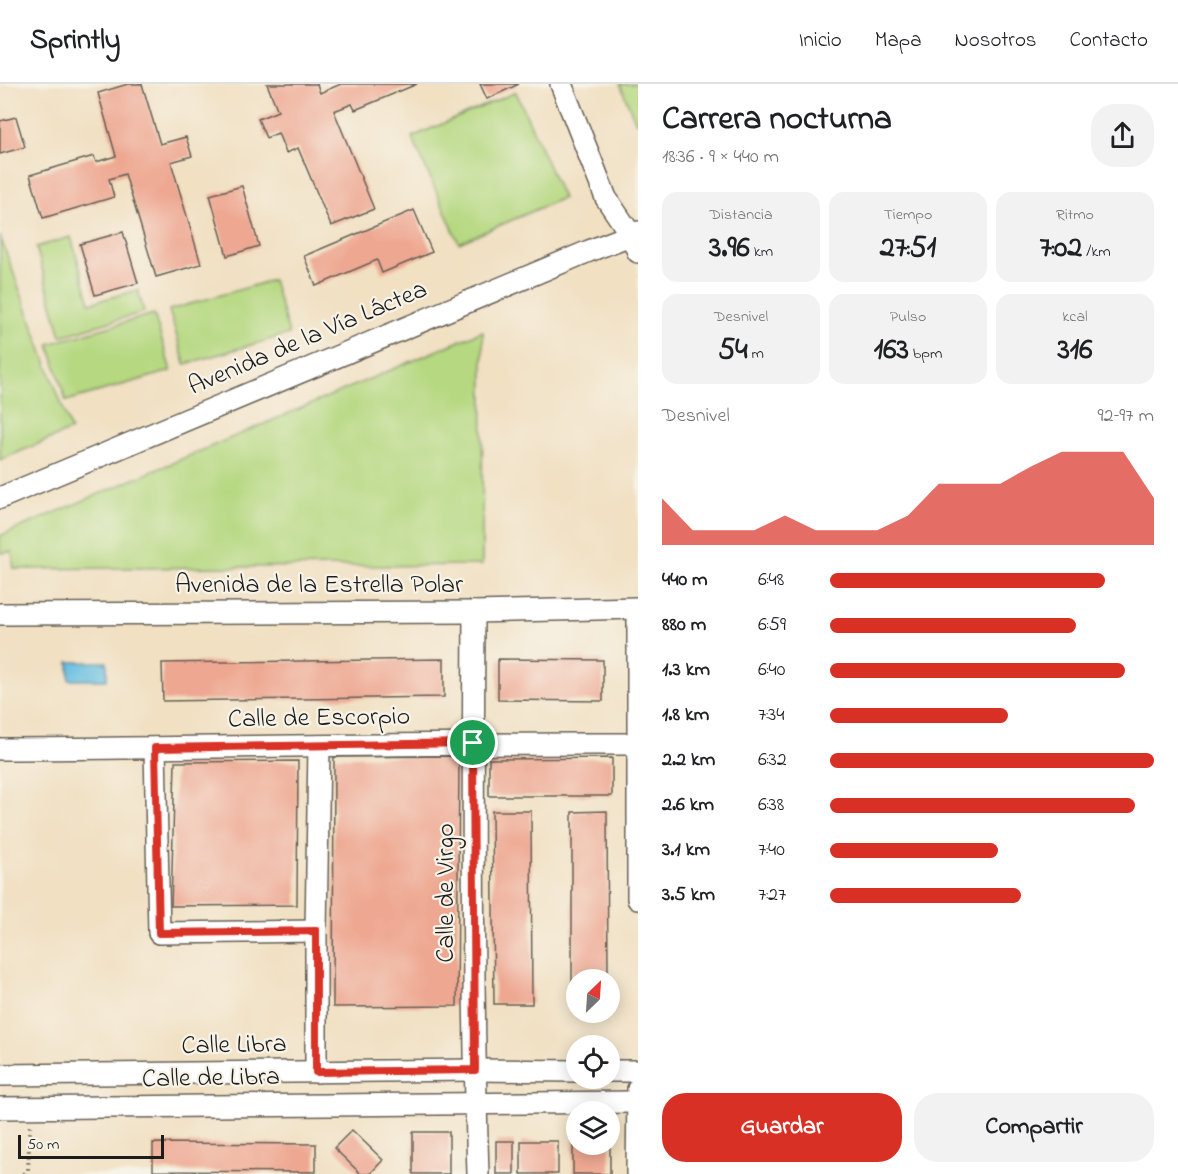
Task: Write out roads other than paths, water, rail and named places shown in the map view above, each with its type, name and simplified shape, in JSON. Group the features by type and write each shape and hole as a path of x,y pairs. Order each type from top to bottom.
{"street":[{"path":"561,84 606,198 636,240"},
{"name":"Avenida de la Vía Láctea","path":"0,498 578,255 636,240"},
{"path":"638,608 638,899"},
{"name":"Avenida de la Estrella Polar","path":"0,614 474,612 638,608"},
{"name":"Calle de Virgo","path":"474,612 475,1070 478,1174"},
{"name":"Calle de Escorpio","path":"0,749 473,743 638,744"},
{"path":"316,1072 319,746"},
{"path":"155,748 159,933 316,931"},
{"name":"Calle Libra","path":"0,1075 566,1071"},
{"path":"620,1071 638,1071"},
{"path":"637,1174 638,1089"},
{"name":"Calle de Libra","path":"0,1108 638,1102"}],"water":[{"path":"69,662 107,662 107,680 69,680"}]}
